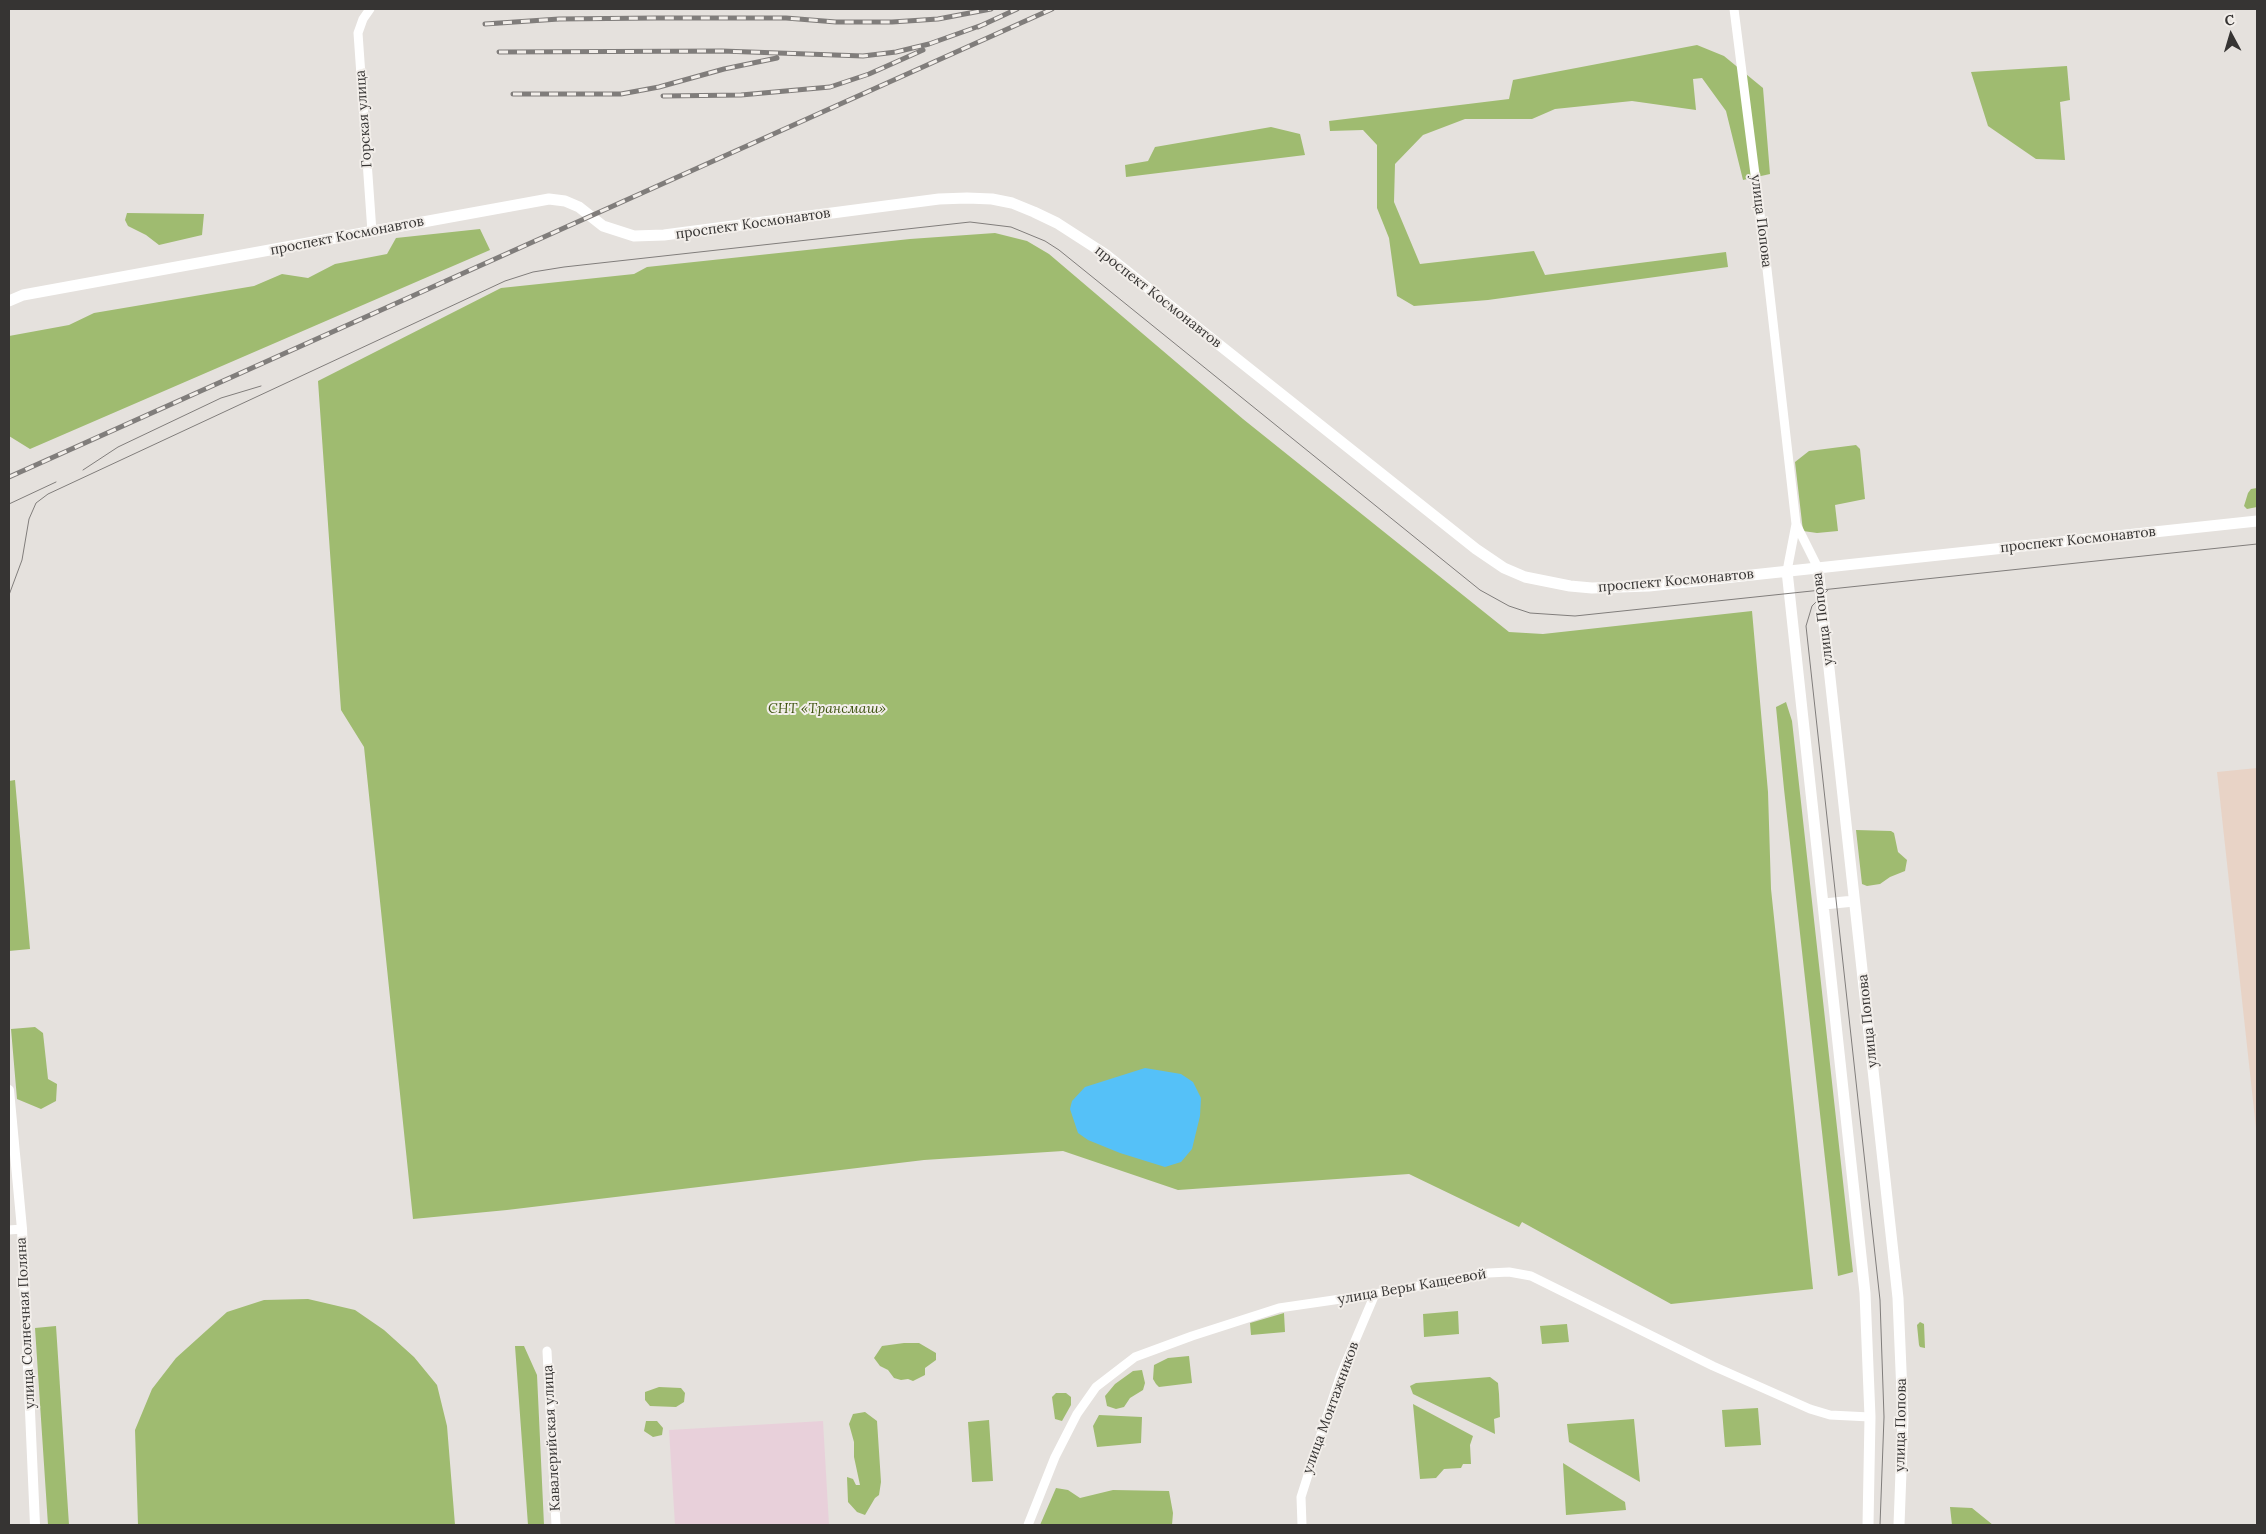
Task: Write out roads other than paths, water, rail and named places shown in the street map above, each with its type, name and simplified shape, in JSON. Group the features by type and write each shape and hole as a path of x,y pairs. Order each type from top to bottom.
{"main road":[{"name":"проспект Космонавтов","path":"9,300 23,295 549,199 565,201 579,207 603,226 634,236 664,235 939,199 967,198 1012,203 1056,222 1105,254 1420,506 1488,558 1504,568 1525,577 1546,582 1602,588 1648,586 2257,521"},
{"name":"улица Попова","path":"1818,568 1898,1298 1903,1418 1899,1525"},
{"name":"улица Попова","path":"1787,571 1865,1293 1870,1417 1868,1525"},
{"path":"1824,904 1854,901"}],"street":[{"name":"Горская улица","path":"370,9 363,19 358,33 372,232"},
{"name":"улица Попова","path":"1734,9 1767,269 1796,524 1787,571"},
{"name":"улица Попова","path":"1796,524 1818,568"},
{"name":"улица Солнечная Поляна","path":"9,1090 22,1229 35,1525"},
{"path":"9,1230 22,1229"},
{"name":"улица Веры Кащеевой","path":"1028,1525 1055,1457 1077,1414 1096,1387 1135,1357 1192,1336 1279,1308 1375,1294 1489,1273 1509,1272 1531,1276 1714,1366 1810,1408 1830,1415 1870,1417"},
{"name":"улица Монтажников","path":"1302,1525 1301,1497 1341,1374 1375,1294"},
{"name":"Кавалерийская улица","path":"547,1352 556,1525"}],"water":[{"path":"1145,1068 1181,1074 1193,1082 1201,1098 1200,1116 1192,1149 1181,1162 1165,1167 1120,1153 1088,1140 1078,1133 1070,1109 1072,1101 1085,1087"}],"tram line":[{"path":"9,595 22,560 29,519 36,503 48,494 505,281 533,272 564,267 970,222 1011,227 1045,241 1059,250 1480,590 1509,606 1530,613 1575,616 2257,544"},
{"path":"83,470 118,447 221,398 261,386"},
{"path":"9,504 56,482"},
{"path":"1828,590 1812,606 1806,626 1880,1300 1884,1417 1880,1525"}],"railway":[{"path":"485,24 559,19 656,18 786,18 836,22 892,22 938,19 991,9"},
{"path":"978,27 1017,9"},
{"path":"9,477 1052,9"},
{"path":"499,52 722,51 863,56 896,52 929,44 985,24"},
{"path":"663,96 741,95 830,87 869,74 923,50"},
{"path":"513,94 621,94 659,87 724,69 777,58"}],"park label":[{"name":"СНТ «Трансмаш»","path":"827,709"}]}
